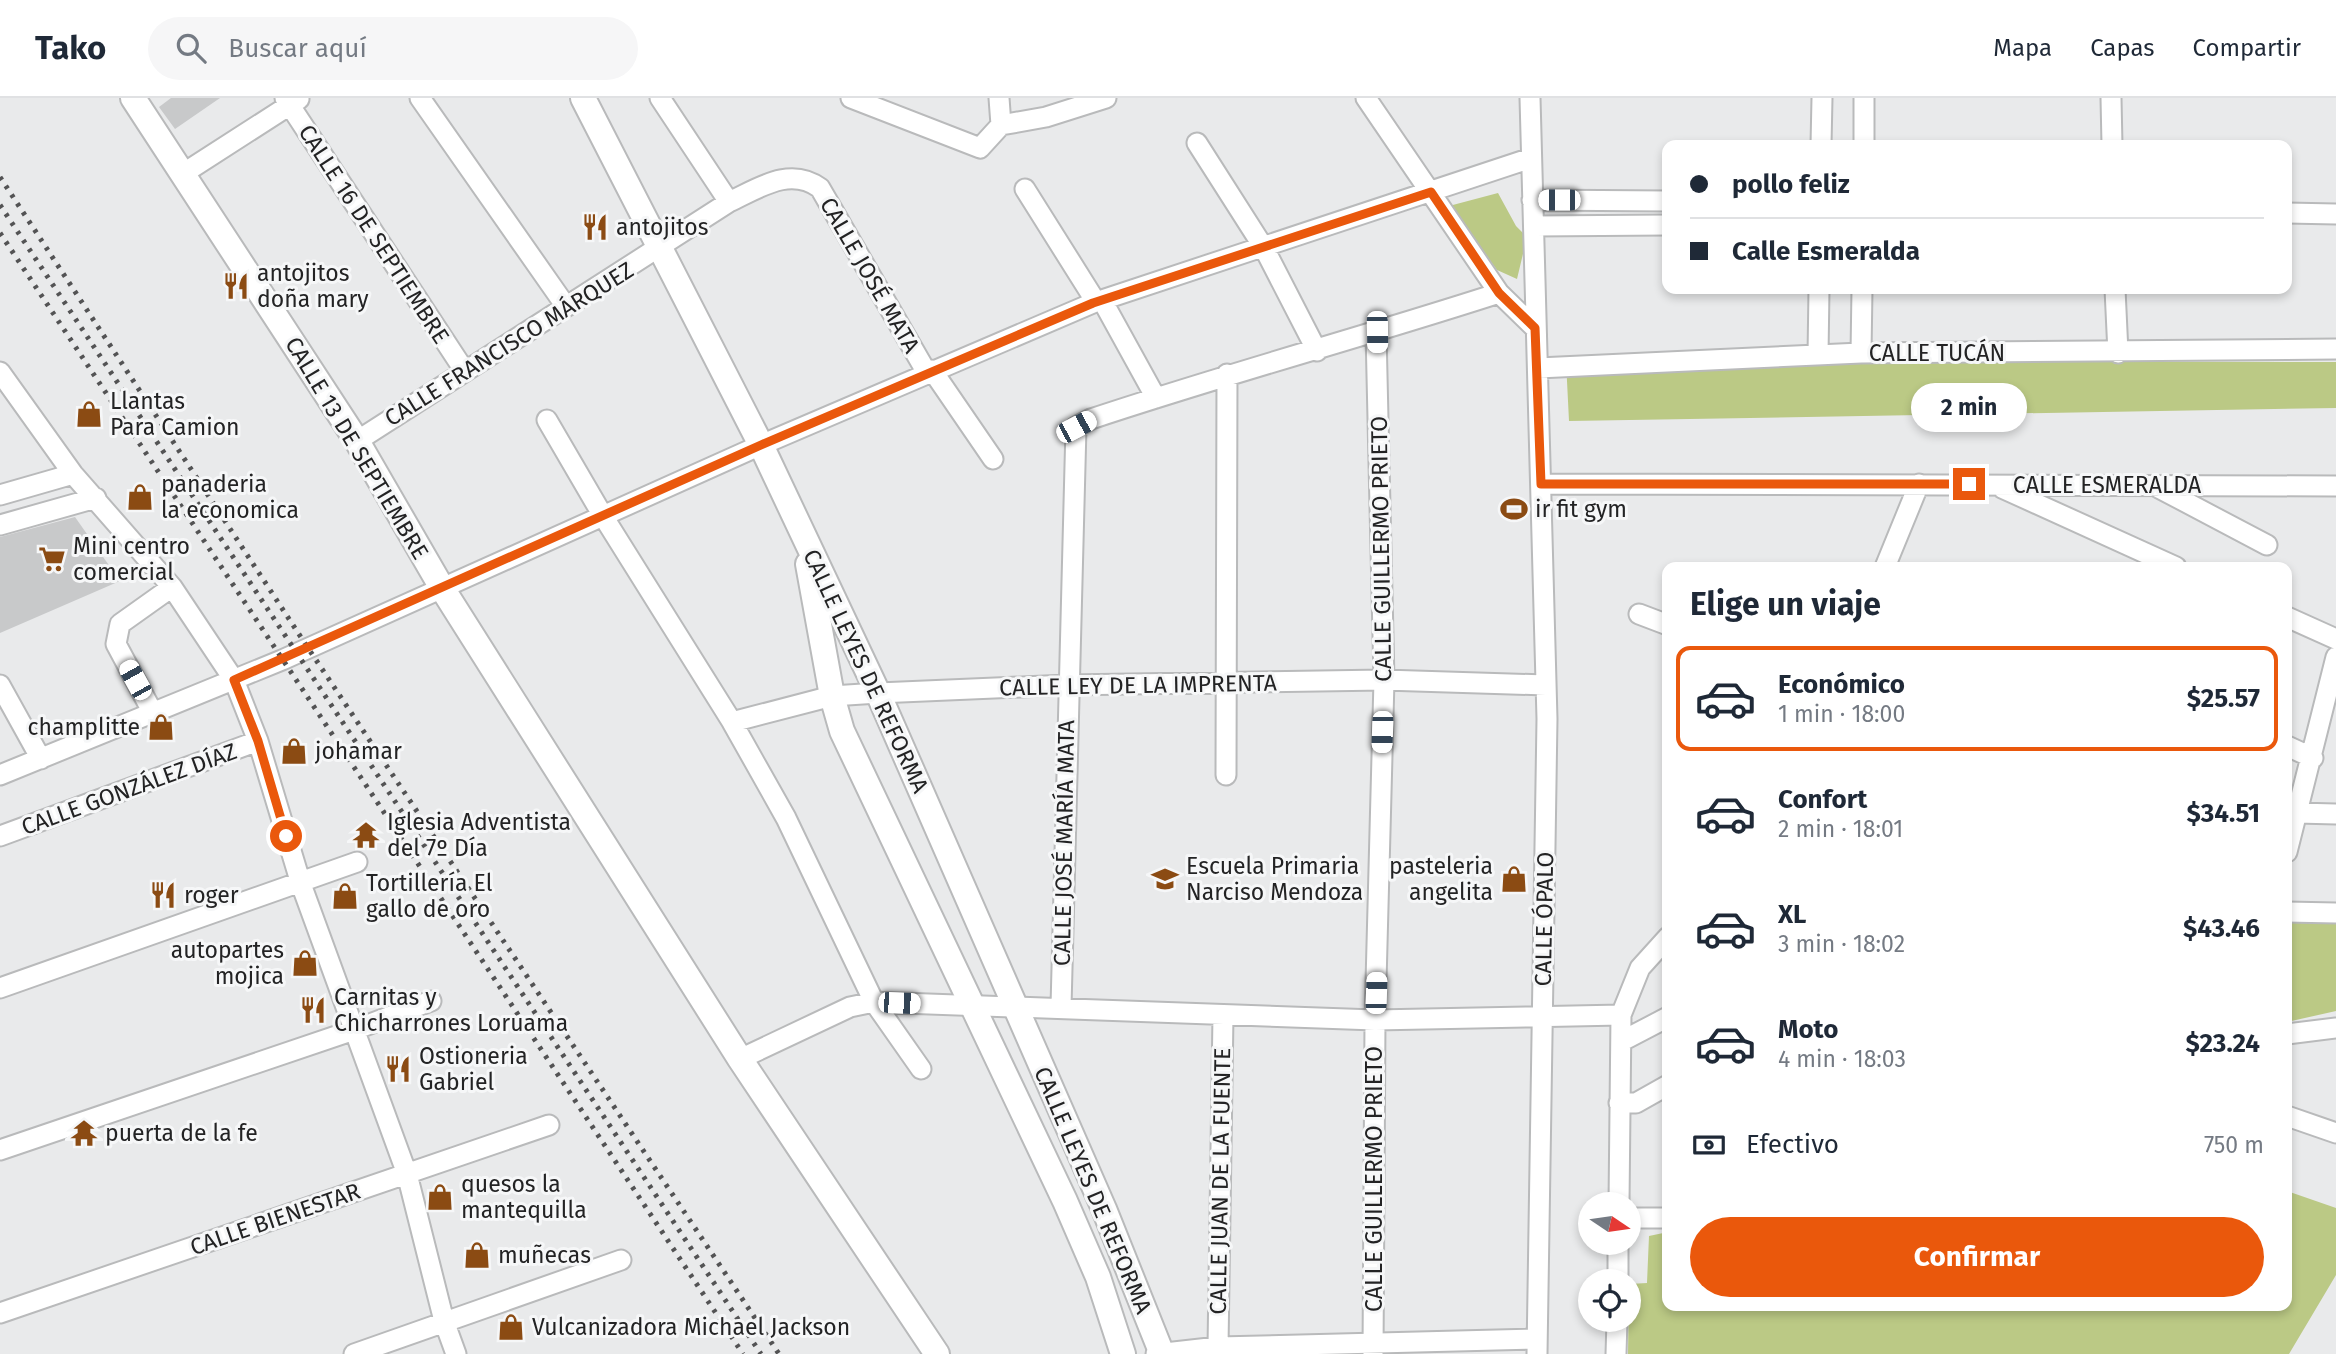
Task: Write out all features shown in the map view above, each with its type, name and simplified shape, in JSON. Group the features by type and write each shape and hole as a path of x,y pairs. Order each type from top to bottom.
{"main road":[{"name":"CALLE 13 DE SEPTIEMBRE","path":"133,98 357,441 442,588 740,1059 937,1354"},
{"path":"583,98 803,532"},
{"name":"CALLE LEYES DE REFORMA","path":"803,532 878,693 1016,1008 1160,1354"},
{"name":"CALLE LEYES DE REFORMA","path":"803,532 832,696 842,731 974,1006 1087,1251 1123,1354"}],"street":[{"path":"420,98 565,305"},
{"path":"660,98 729,202"},
{"path":"851,98 980,148 1001,125 1046,117 1106,98"},
{"path":"999,98 1001,125"},
{"path":"1366,98 1499,293 1535,328"},
{"name":"CALLE ÓPALO","path":"1530,98 1546,685 1537,1346"},
{"path":"1821,140 1822,98"},
{"path":"1864,98 1864,140"},
{"path":"2112,98 2112,140"},
{"path":"184,173 291,100"},
{"name":"CALLE 16 DE SEPTIEMBRE","path":"291,100 464,370"},
{"path":"1196,143 1264,248 1317,351"},
{"path":"0,775 234,680 761,445 1099,301 1531,158"},
{"name":"CALLE FRANCISCO MÁRQUEZ","path":"357,441 565,305 659,250 729,202 779,179 794,177 810,181"},
{"name":"CALLE JOSÉ MATA","path":"810,181 820,188 929,372"},
{"path":"1025,189 1099,301 1156,398 1227,374 1317,351 1499,293"},
{"path":"1532,200 1662,201"},
{"path":"2292,213 2336,214"},
{"path":"1534,226 1662,225"},
{"path":"1818,355 1819,294"},
{"path":"1861,353 1862,294"},
{"path":"2115,294 2118,353"},
{"name":"CALLE GUILLERMO PRIETO","path":"1373,1348 1375,1020 1384,680 1377,332"},
{"name":"CALLE TUCÁN","path":"1538,368 1861,353 2118,353 2336,349"},
{"path":"0,372 74,474 172,587 234,680 258,741 301,884 407,1174 444,1321 456,1354"},
{"path":"929,372 993,459"},
{"path":"1226,775 1227,374"},
{"name":"CALLE JOSÉ MARÍA MATA","path":"1061,1007 1067,685 1076,427 1156,398"},
{"path":"547,420 603,516 733,722 786,818 874,1002 921,1069"},
{"path":"0,495 74,474"},
{"name":"CALLE ESMERALDA","path":"1541,484 2336,486"},
{"path":"1890,562 1919,484"},
{"path":"1994,484 2165,562"},
{"path":"2152,485 2267,545"},
{"path":"0,525 96,498"},
{"path":"153,713 116,644 120,624 172,587"},
{"path":"1639,614 1662,623"},
{"path":"2292,619 2336,639"},
{"path":"2292,832 2333,688 2336,657"},
{"name":"CALLE LEY DE LA IMPRENTA","path":"733,722 832,696 878,693 1067,685 1384,680 1546,685"},
{"path":"0,685 41,759"},
{"name":"CALLE GONZÁLEZ DÍAZ","path":"0,836 258,741"},
{"path":"2292,748 2313,758"},
{"path":"2297,813 2336,814"},
{"path":"0,988 301,884 357,862"},
{"path":"2292,912 2336,913"},
{"path":"1620,1192 1628,1103 1621,1015 1640,968 1662,944"},
{"path":"0,1150 354,1030 430,1001"},
{"path":"740,1059 850,1007 874,1002 1375,1020 1542,1014 1621,1015"},
{"name":"CALLE JUAN DE LA FUENTE","path":"1218,1347 1223,1015"},
{"path":"1622,1041 1662,1020"},
{"path":"2292,1033 2336,1028"},
{"path":"1628,1103 1662,1088"},
{"path":"1628,1103 1662,1105"},
{"path":"2292,1118 2336,1133"},
{"name":"CALLE BIENESTAR","path":"0,1313 549,1125"},
{"path":"1642,1218 1662,1218"},
{"path":"354,1354 621,1260"},
{"path":"1616,1354 1617,1332"},
{"path":"1160,1354 1218,1347 1537,1346"}],"green space":[{"path":"1498,193 1516,226 1527,237 1517,279 1497,270 1449,206"},
{"path":"1566,361 2336,362 2336,408 1569,421"},
{"path":"2292,921 2336,921 2336,1011 2292,1021"},
{"path":"2292,1193 2336,1208 2336,1275 2289,1354 1628,1354 1628,1332 1641,1332 1641,1283 1647,1283 1649,1236 1662,1233 1662,1311 2292,1311"}],"building":[{"path":"171,98 220,98 175,129 159,107"},
{"name":"Mini centro comercial","path":"75,517 120,581 0,633 0,537"}],"railway":[{"path":"0,177 308,648 779,1354"},
{"path":"0,205 761,1354"},
{"path":"0,233 743,1354"}],"place":[{"name":"antojitos","path":"595,227"},
{"name":"antojitos doña mary","path":"236,286"},
{"name":"Llantas Para Camion","path":"89,414"},
{"name":"panaderia la economica","path":"140,497"},
{"name":"ir fit gym","path":"1514,509"},
{"name":"Mini centro comercial","path":"52,559"},
{"name":"champlitte","path":"161,727"},
{"name":"johamar","path":"294,751"},
{"name":"Iglesia Adventista del 7º Día","path":"366,835"},
{"name":"Escuela Primaria Narciso Mendoza","path":"1165,879"},
{"name":"pasteleria angelita","path":"1514,879"},
{"name":"roger","path":"163,895"},
{"name":"Tortillería El gallo de oro","path":"345,896"},
{"name":"autopartes mojica","path":"305,963"},
{"name":"Carnitas y Chicharrones Loruama","path":"313,1010"},
{"name":"Ostioneria Gabriel","path":"398,1069"},
{"name":"puerta de la fe","path":"84,1133"},
{"name":"quesos la mantequilla","path":"440,1197"},
{"name":"muñecas","path":"477,1255"},
{"name":"Vulcanizadora Michael Jackson","path":"511,1327"}],"route":[{"path":"286,836 258,741 234,680 761,445 1093,303 1431,192 1499,293 1535,328 1541,484 1969,484"}]}
